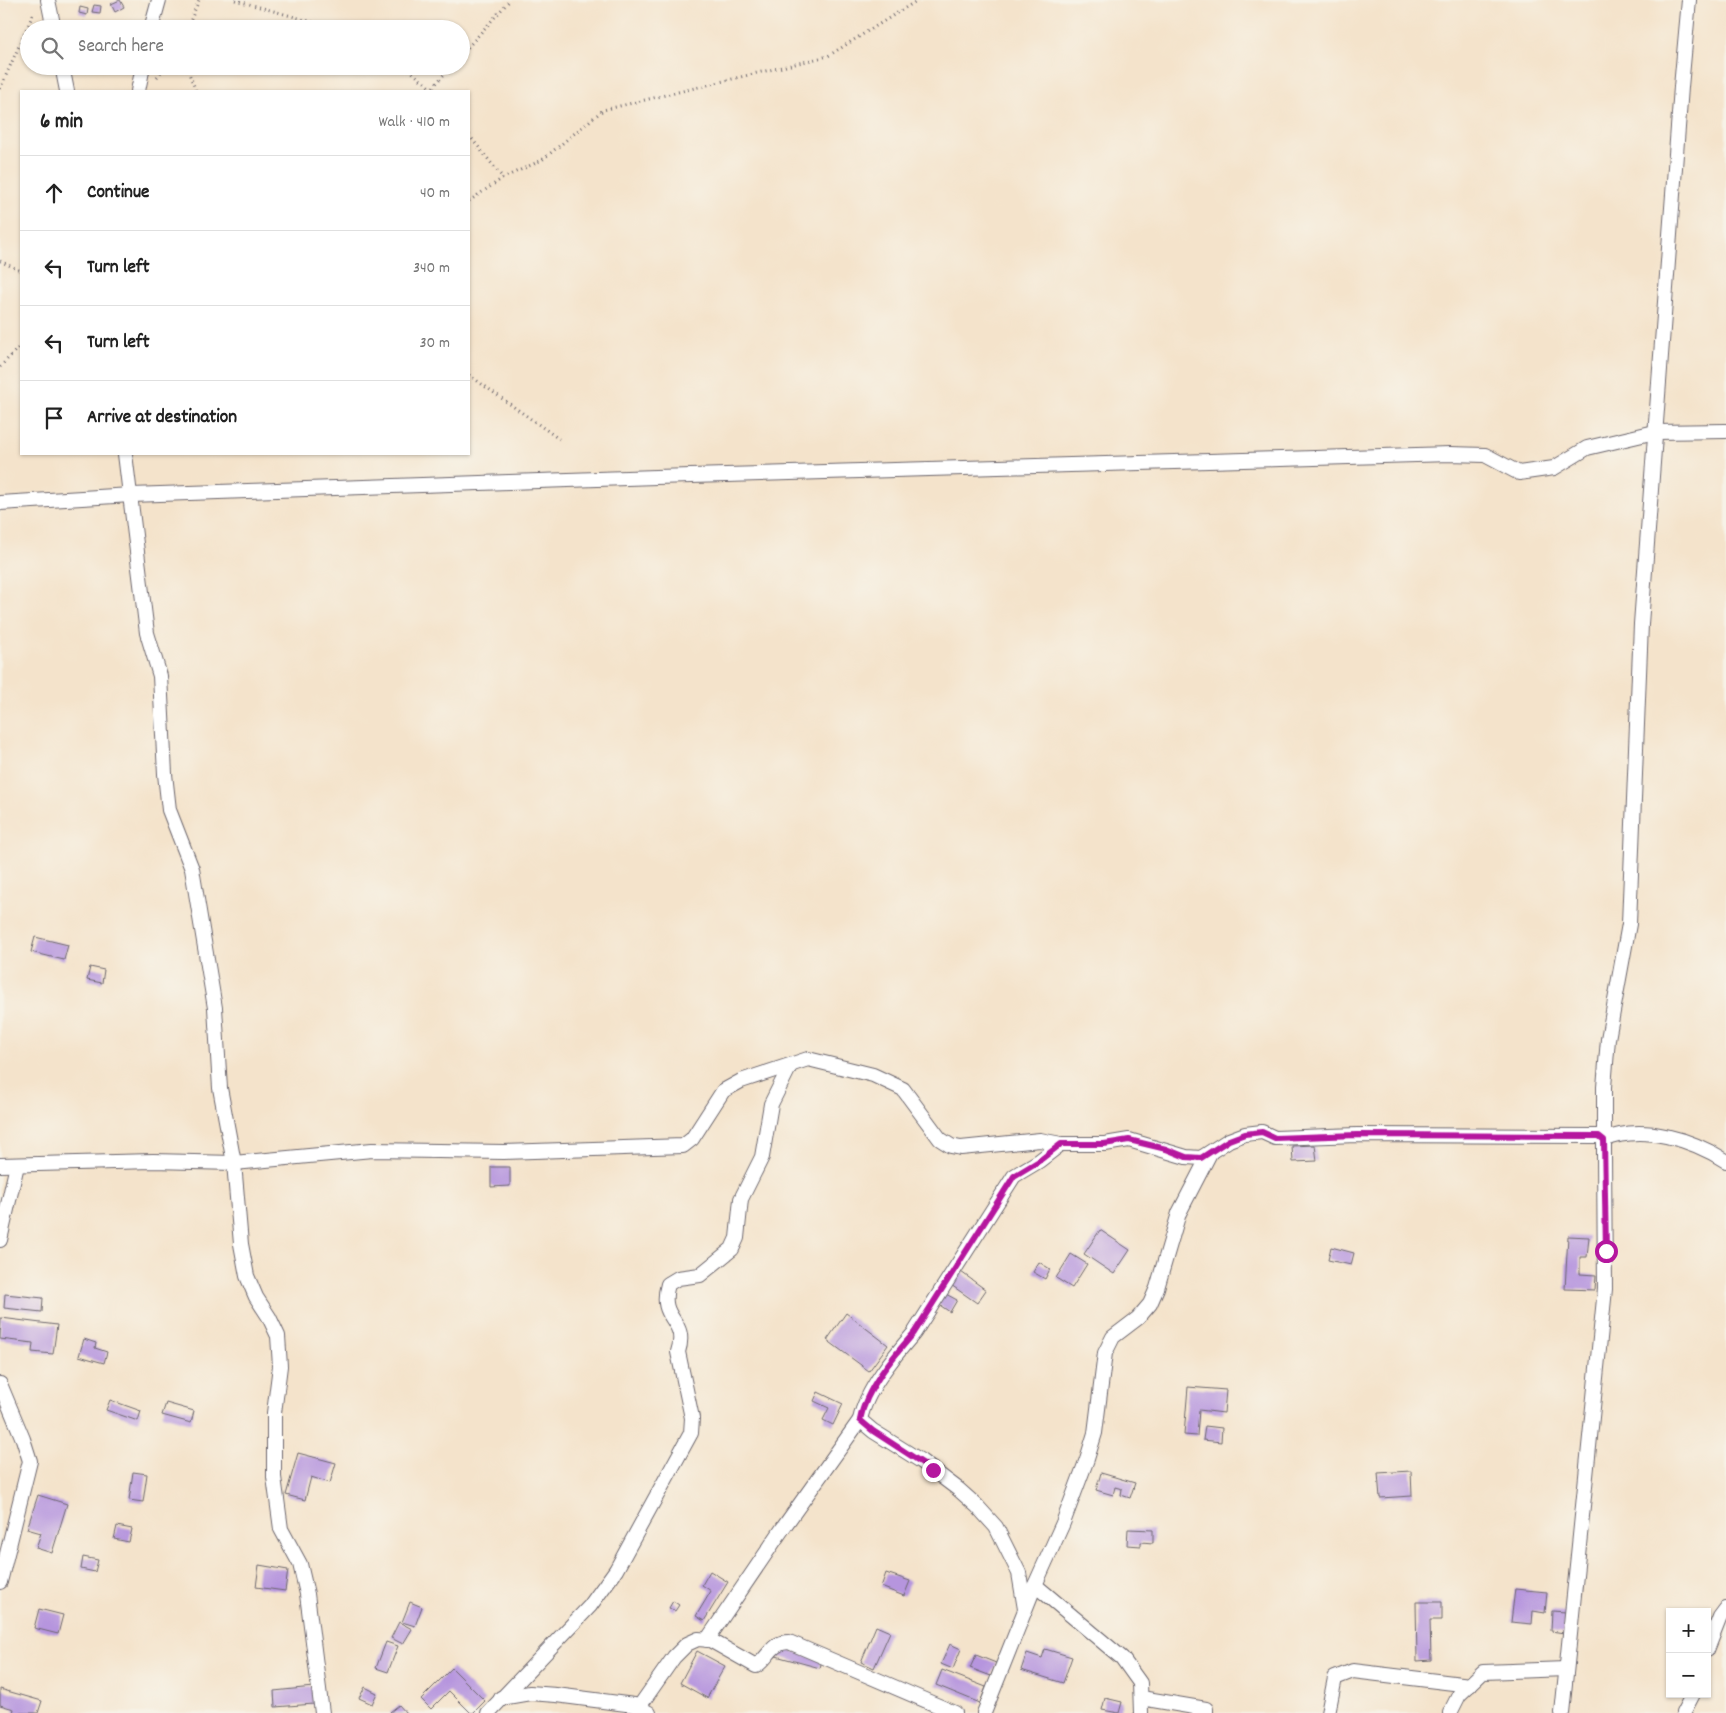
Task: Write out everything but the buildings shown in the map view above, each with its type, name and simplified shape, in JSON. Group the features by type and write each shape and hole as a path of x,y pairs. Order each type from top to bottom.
{"street":[{"path":"48,0 52,20"},
{"path":"153,20 159,0"},
{"path":"1562,1713 1605,1289 1604,1087 1608,1039 1629,924 1641,624 1689,0"},
{"path":"64,75 67,90"},
{"path":"138,90 141,75"},
{"path":"0,503 131,495 666,476 1450,454 1485,455 1519,473 1554,468 1587,448 1655,432 1726,430"},
{"path":"125,455 147,633 160,676 165,774 169,810 192,869 215,1008 220,1088 234,1162 247,1276 256,1297 278,1336 280,1366 274,1413 274,1477 281,1529 300,1564 307,1594 322,1713"},
{"path":"0,1165 153,1161 234,1162 372,1150 504,1152 683,1146 692,1140 723,1091 741,1081 808,1059 873,1075 903,1089 940,1140 950,1146 961,1148 1040,1140 1061,1144 1104,1144 1129,1140 1166,1149 1186,1157 1201,1158 1229,1140 1245,1134 1262,1132 1275,1138 1357,1135 1591,1135 1599,1136 1604,1140"},
{"path":"488,1713 590,1606 616,1570 691,1433 692,1418 678,1352 681,1342 680,1332 678,1324 668,1316 664,1296 668,1284 678,1278 700,1275 732,1249 737,1238 741,1199 762,1157 771,1104 790,1066"},
{"path":"1604,1140 1617,1134 1658,1136 1703,1147 1726,1161"},
{"path":"707,1640 783,1528 860,1420 863,1404 924,1317 1014,1176 1039,1161 1061,1144"},
{"path":"984,1713 1025,1609 1063,1523 1087,1459 1094,1433 1105,1353 1113,1337 1138,1318 1150,1304 1157,1288 1179,1213 1210,1153"},
{"path":"0,1240 17,1165"},
{"path":"0,1384 30,1461 0,1582"},
{"path":"860,1420 873,1431 921,1461 958,1489 996,1527 1019,1573 1025,1609"},
{"path":"1035,1585 1122,1658 1140,1683 1142,1713"},
{"path":"1711,1640 1720,1617 1726,1609"},
{"path":"501,1698 530,1693 556,1695 634,1705 644,1710 674,1657 687,1644 698,1639 707,1640 756,1666 763,1662 775,1646 781,1642 789,1642 954,1713"},
{"path":"1450,1713 1459,1695 1483,1672 1566,1669"},
{"path":"1328,1713 1335,1678 1353,1671 1470,1685"},
{"path":"1141,1698 1206,1709 1206,1713"},
{"path":"1683,1713 1691,1698"}],"path":[{"path":"191,20 199,0"},
{"path":"235,0 305,20"},
{"path":"470,45 510,0"},
{"path":"470,200 503,178 542,160 603,110 828,56 918,0"},
{"path":"31,20 36,8"},
{"path":"0,89 20,44"},
{"path":"190,75 196,90"},
{"path":"415,75 432,90 444,75"},
{"path":"470,136 503,178"},
{"path":"0,261 20,271"},
{"path":"0,367 20,346"},
{"path":"470,376 559,438"}],"route":[{"path":"933,1470 873,1431 860,1420 863,1404 898,1352 914,1333 951,1272 966,1253 1014,1176 1039,1161 1061,1144 1104,1144 1129,1140 1166,1149 1186,1157 1201,1158 1229,1140 1245,1134 1262,1132 1275,1138 1357,1135 1599,1136 1604,1140 1603,1189 1606,1251"}]}
